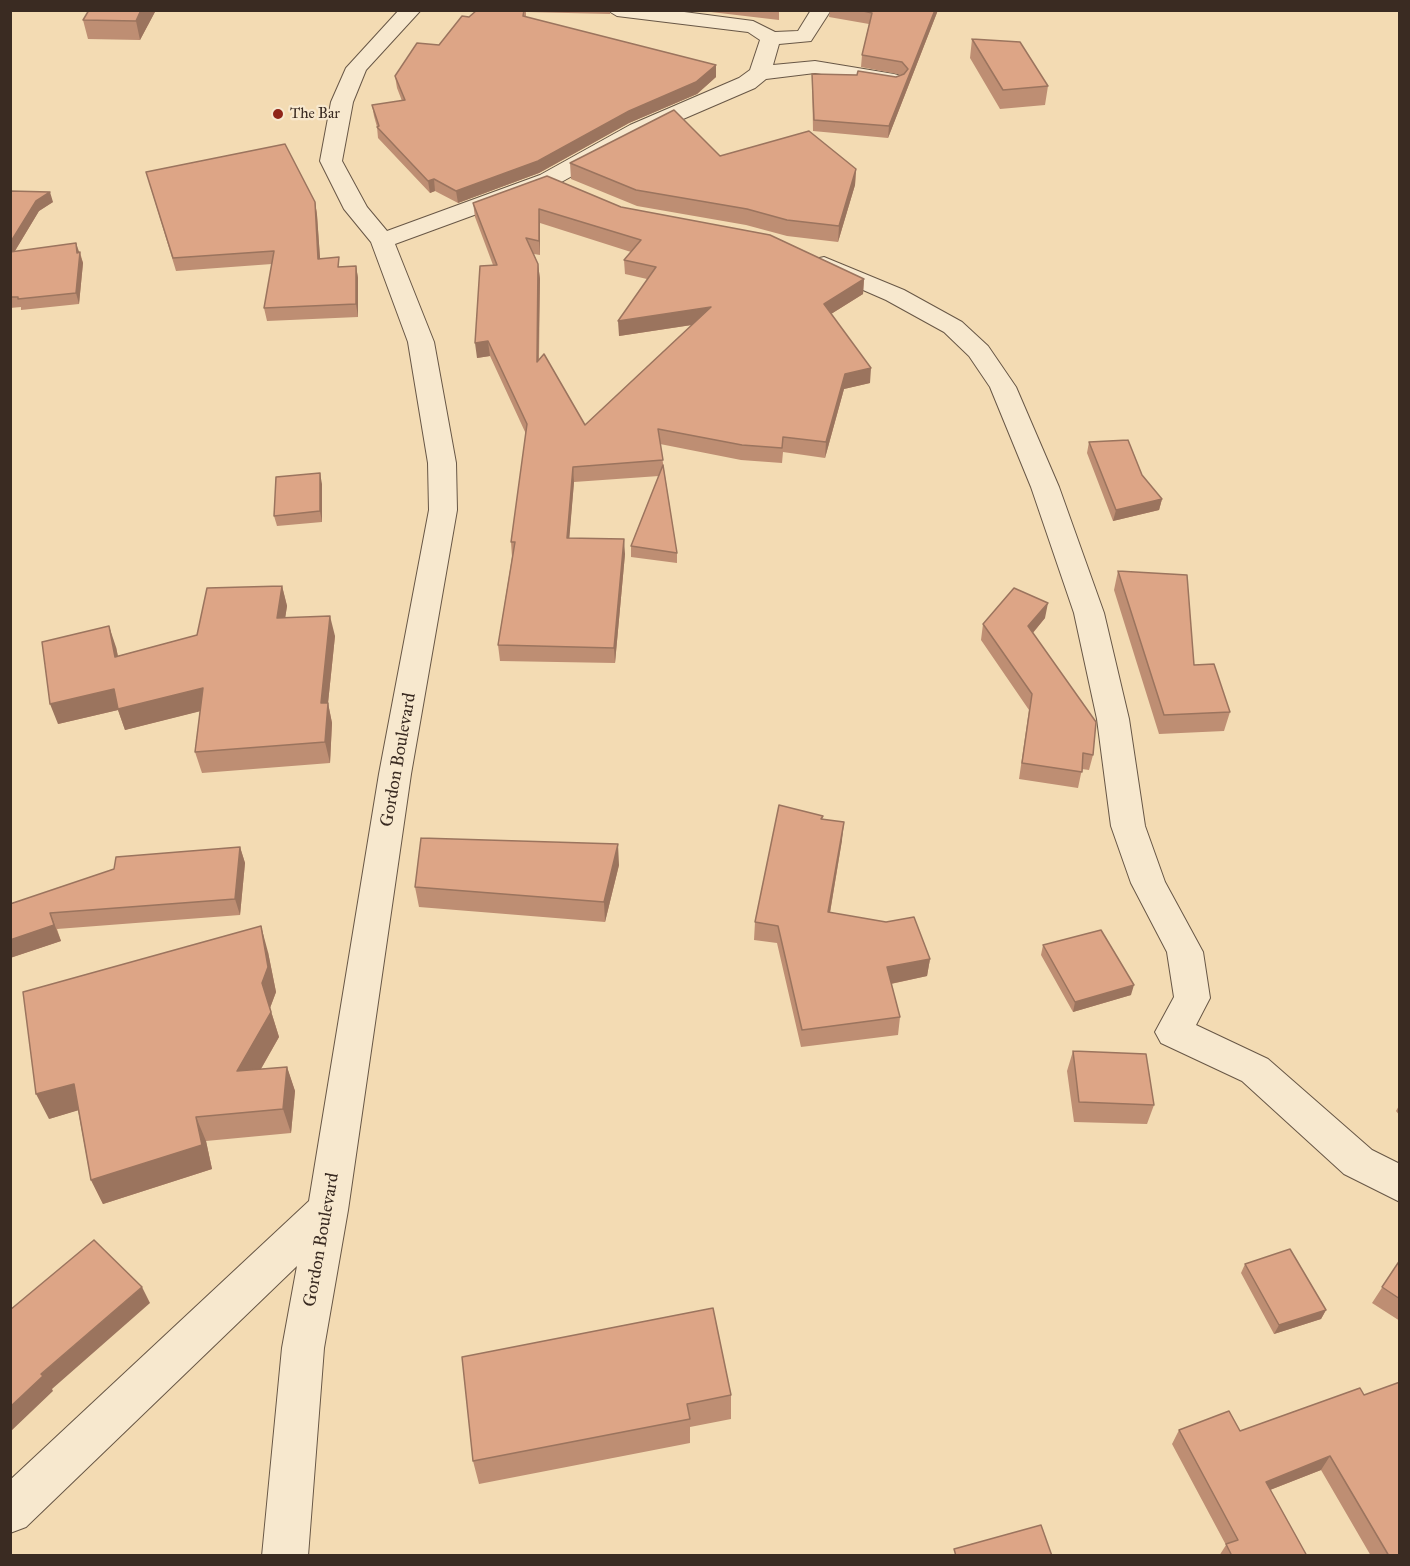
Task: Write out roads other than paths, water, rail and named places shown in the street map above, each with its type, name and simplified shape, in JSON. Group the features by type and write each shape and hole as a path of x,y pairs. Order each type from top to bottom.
{"street":[{"name":"Gordon Boulevard","path":"285,1556 303,1347 328,1210 395,774 443,510 442,463 420,342 382,241 356,208 331,161 334,134 342,102 356,68 411,10"},
{"path":"617,10 753,27 771,38 804,37"},
{"path":"804,37 821,10"},
{"path":"804,37 816,53 816,68"},
{"path":"760,73 771,38"},
{"path":"382,241 548,180 638,130 711,100 747,83 760,73 816,68 894,80"},
{"path":"548,180 579,193"},
{"path":"799,253 895,295 953,327 979,351 1003,387 1045,487 1089,613 1113,719 1128,826 1148,883 1185,952 1192,998 1174,1032 1255,1070 1358,1162 1400,1184"},
{"path":"10,1511 328,1210"}],"place":[{"name":"The Bar","path":"278,114"}]}
